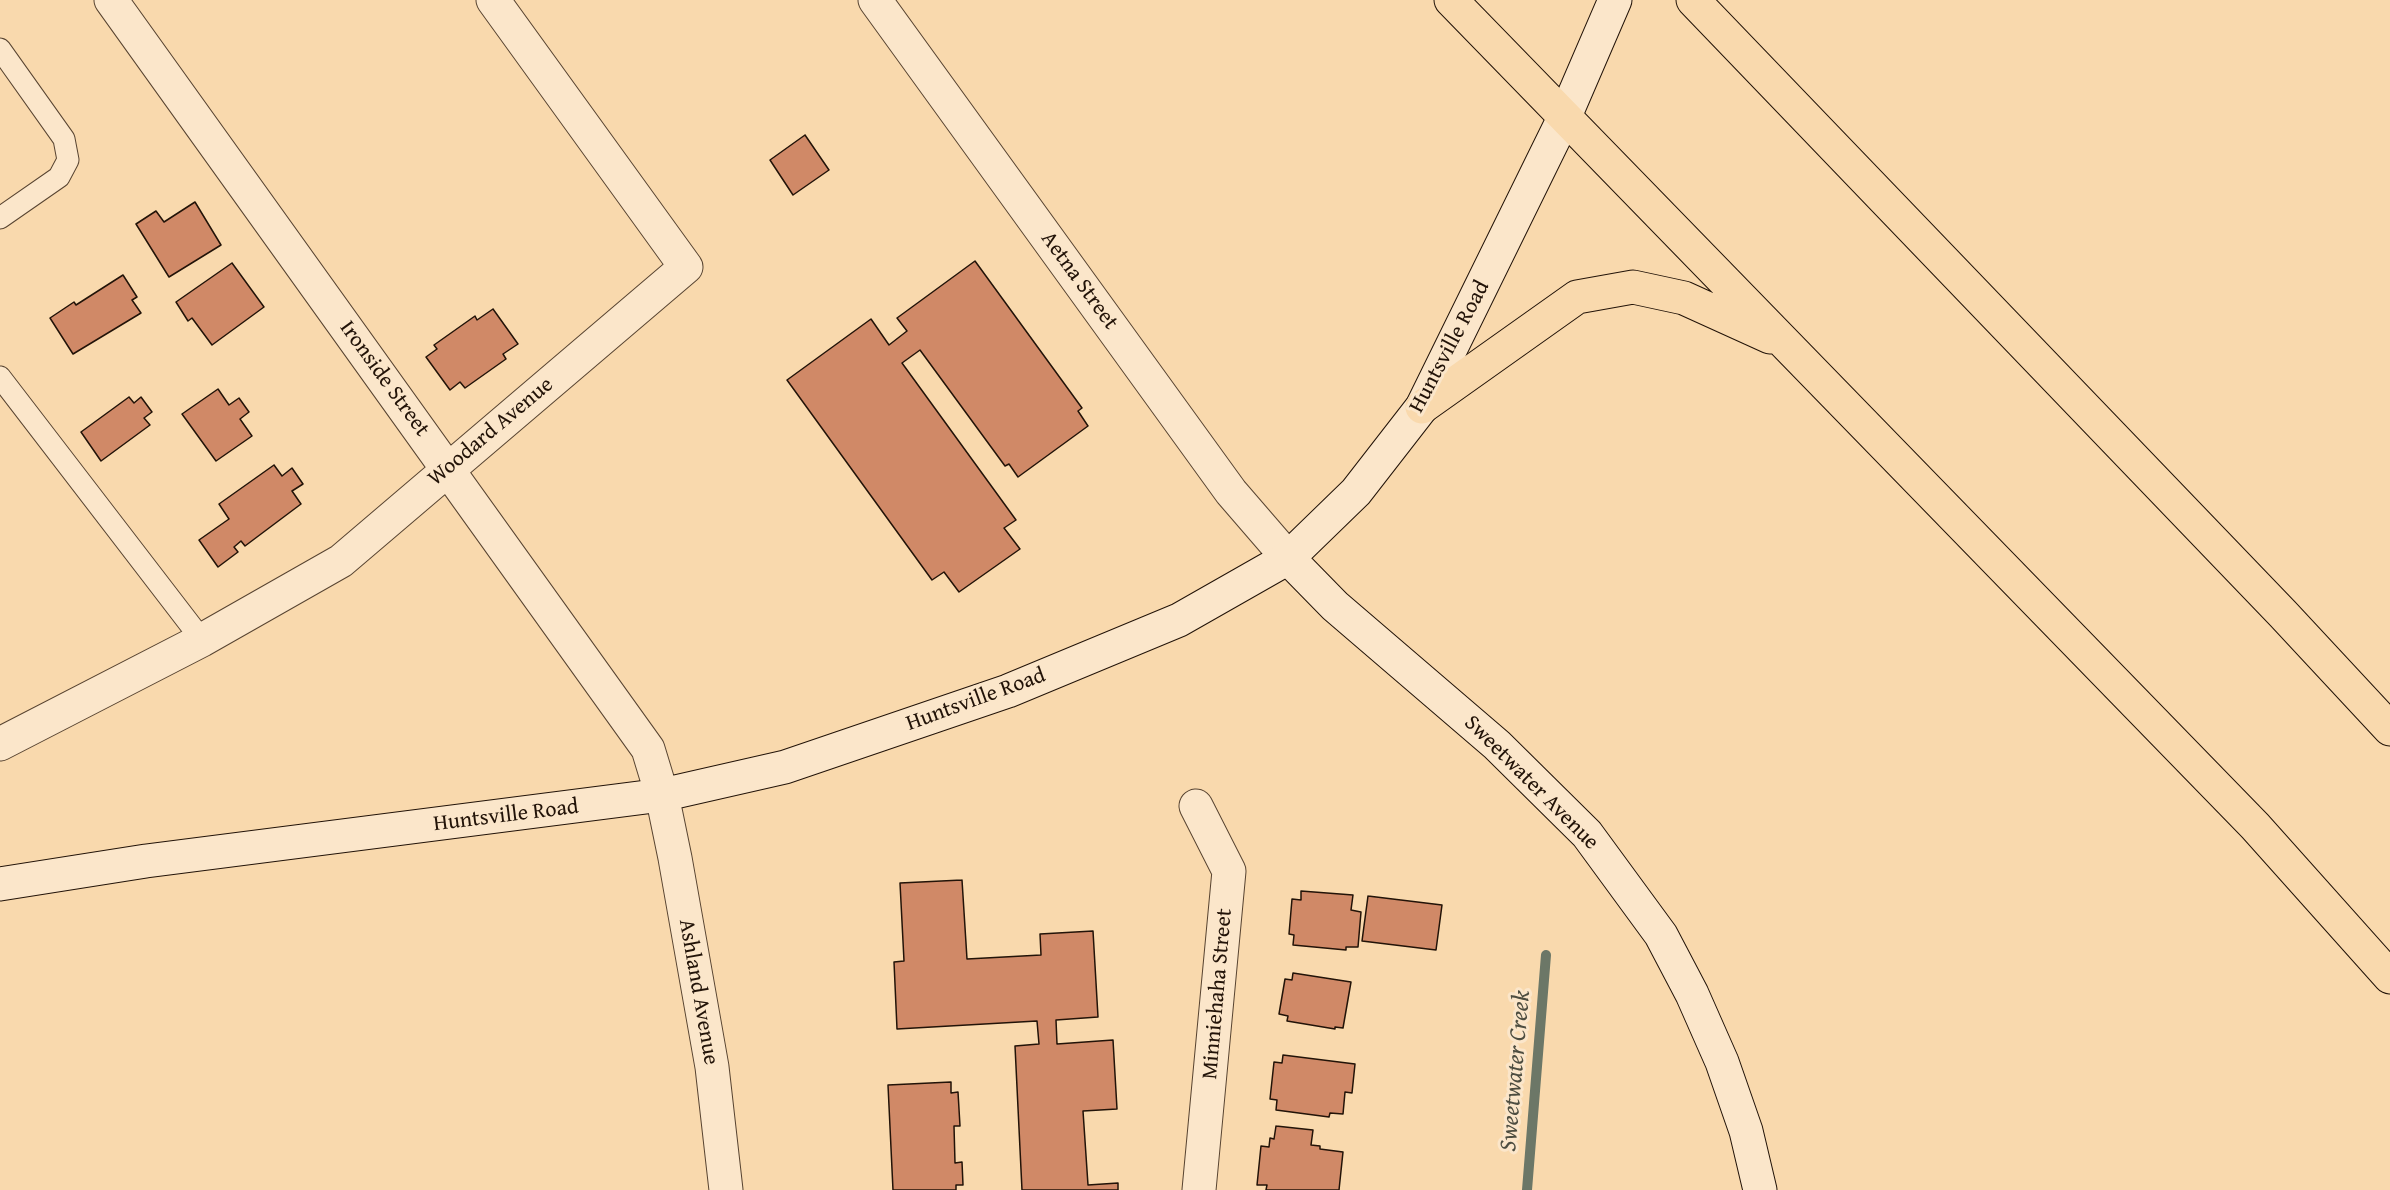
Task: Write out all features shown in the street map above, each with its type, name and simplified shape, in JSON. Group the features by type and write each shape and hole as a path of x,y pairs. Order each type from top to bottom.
{"highway":[{"path":"1451,0 2255,826 2390,977"},
{"path":"1693,0 2275,605 2390,729"},
{"path":"1422,407 1577,297 1633,287 1684,298 1787,344"}],"street":[{"name":"Ironside Street","path":"111,0 648,749 662,795"},
{"name":"Woodard Avenue","path":"0,744 202,640 341,561 447,468 686,267 493,0"},
{"name":"Aetna Street","path":"875,0 1231,492 1288,558"},
{"name":"Huntsville Road","path":"0,884 146,861 662,795 785,767 1008,691 1179,620 1288,558 1356,492 1422,407 1565,116 1616,0"},
{"name":"Sweetwater Avenue","path":"1288,558 1335,606 1497,745 1587,834 1661,934 1692,994 1722,1062 1743,1121 1760,1190"},
{"name":"Ashland Avenue","path":"662,795 711,1067 726,1190"},
{"name":"Minniehaha Street","path":"1196,806 1229,871 1199,1190"}],"lane":[{"path":"0,49 64,139 69,160 59,177 0,218"},
{"path":"0,377 202,640"}],"building":[{"path":"805,135 829,170 793,195 770,160"},
{"path":"195,202 221,245 169,277 136,224 156,211 164,222"},
{"path":"975,261 1082,408 1078,411 1088,426 1018,477 1009,464 1005,466 920,350 902,363 1016,520 1004,528 1020,549 959,592 944,572 932,580 787,380 871,319 889,345 907,331 897,318"},
{"path":"232,263 264,307 212,345 192,318 188,321 176,302"},
{"path":"123,275 137,297 132,300 141,313 73,354 50,318 74,302 76,305"},
{"path":"493,309 518,344 503,354 506,359 465,388 460,382 450,390 426,357 437,349 434,345 475,316 477,320"},
{"path":"218,389 229,405 239,398 249,412 240,419 252,436 216,461 182,414"},
{"path":"129,397 134,403 141,397 152,412 144,418 150,425 101,461 81,432"},
{"path":"274,465 282,476 292,468 303,484 292,491 301,504 245,546 241,541 234,547 238,552 218,567 199,540 229,519 219,504"},
{"path":"962,880 967,959 1041,955 1040,934 1093,931 1098,1017 1056,1020 1057,1044 1113,1040 1117,1109 1083,1111 1088,1185 1118,1183 1118,1190 1022,1190 1015,1046 1039,1044 1037,1021 897,1029 894,962 904,961 900,883"},
{"path":"1301,891 1353,895 1351,910 1361,912 1358,947 1346,947 1346,950 1293,945 1294,935 1289,934 1292,899 1301,900"},
{"path":"1368,896 1442,905 1436,950 1362,941"},
{"path":"1293,973 1351,982 1343,1028 1335,1027 1335,1029 1287,1021 1288,1016 1279,1014 1285,979 1292,980"},
{"path":"1283,1055 1355,1064 1352,1093 1345,1092 1343,1114 1330,1113 1329,1117 1276,1110 1277,1100 1270,1099 1274,1062 1282,1063"},
{"path":"951,1082 951,1093 958,1092 960,1126 954,1126 955,1163 962,1162 963,1185 956,1185 956,1190 893,1190 888,1085"},
{"path":"1276,1126 1313,1130 1311,1145 1320,1146 1320,1149 1343,1152 1339,1190 1266,1190 1267,1185 1257,1185 1261,1146 1269,1147 1270,1138 1274,1139"}],"waterway":[{"name":"Sweetwater Creek","path":"1527,1190 1546,955"}]}
